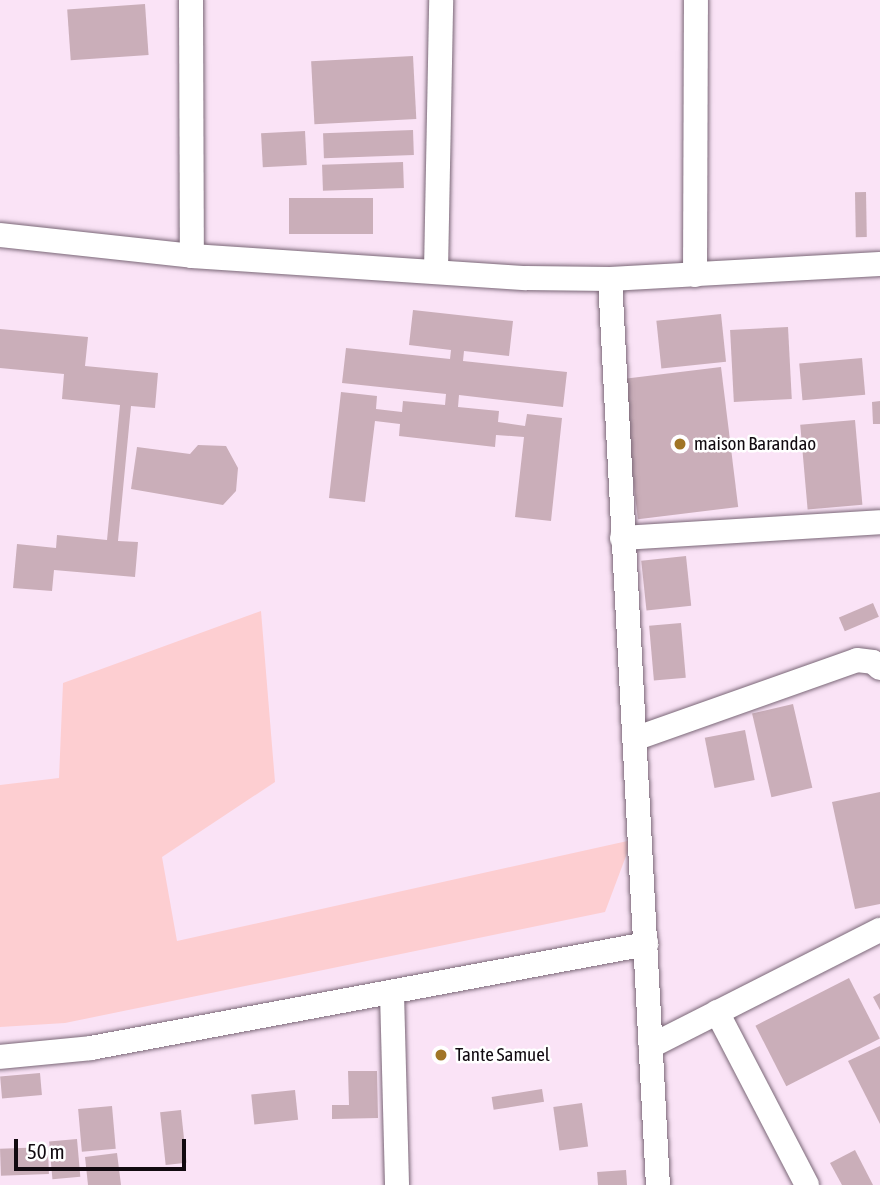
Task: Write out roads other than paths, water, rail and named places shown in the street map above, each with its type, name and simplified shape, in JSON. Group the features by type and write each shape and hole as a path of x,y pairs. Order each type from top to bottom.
{"street":[{"path":"191,0 192,256"},
{"path":"436,271 441,0"},
{"path":"695,275 696,0"},
{"path":"0,235 192,256 610,279 880,264"},
{"path":"610,279 622,538 637,738 658,1185"},
{"path":"622,538 880,522"},
{"path":"637,738 857,660 873,662 880,668"},
{"path":"651,1046 880,930"},
{"path":"0,1057 91,1048 646,944"},
{"path":"393,993 397,1185"},
{"path":"717,1012 807,1185"}],"place":[{"name":"maison Barandao","path":"680,444"},
{"name":"Tante Samuel","path":"441,1055"}]}
